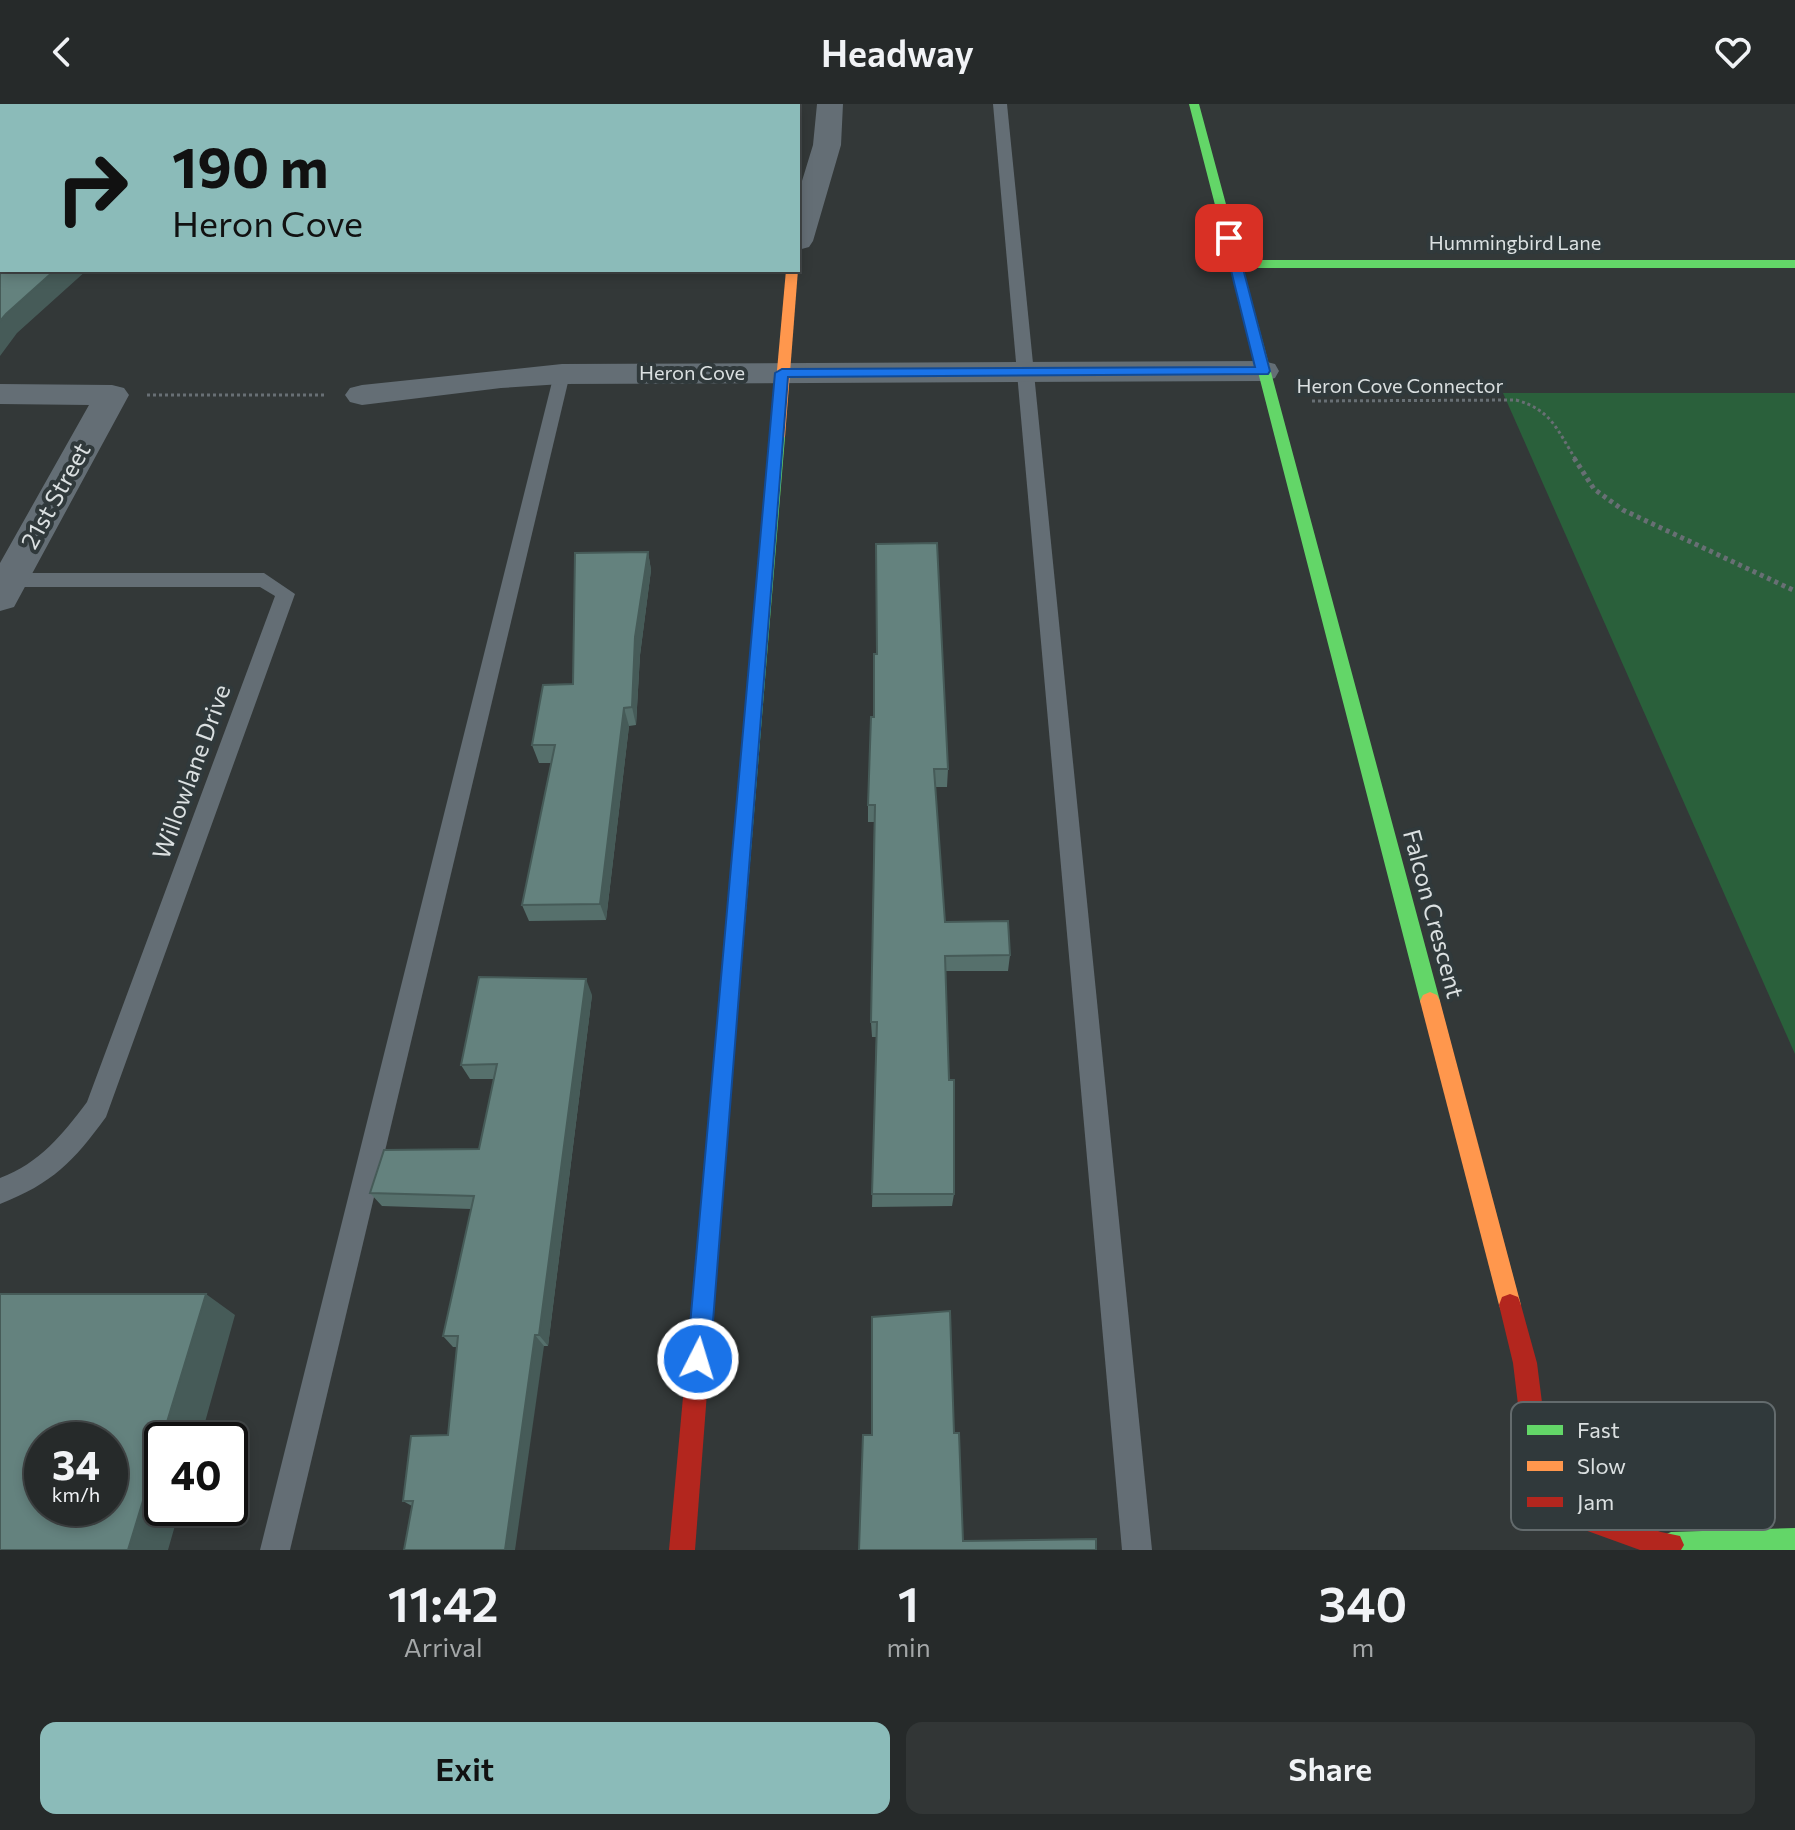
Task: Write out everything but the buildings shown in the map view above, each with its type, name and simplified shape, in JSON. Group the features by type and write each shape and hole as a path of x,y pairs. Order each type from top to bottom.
{"street":[{"path":"800,228 810,162 830,104"},
{"name":"Falcon Crescent","path":"1194,104 1525,1363 1530,1402"},
{"name":"Hummingbird Lane","path":"1236,264 1795,264"},
{"path":"682,1550 792,272"},
{"name":"Heron Cove","path":"362,395 562,374 1023,372 1267,386"},
{"path":"0,394 112,395"},
{"name":"21st Street","path":"5,588 112,395"},
{"name":"Falcon Crescent","path":"1619,1530 1661,1545 1795,1541"}],"lane":[{"path":"1000,104 1137,1550"},
{"path":"275,1550 562,374"},
{"name":"Willowlane Drive","path":"0,1191 34,1179 65,1152 97,1109 285,594 264,580 5,588"}],"path":[{"name":"Heron Cove Connector","path":"1267,386 1516,400 1538,406 1551,420 1594,489 1623,510 1795,591"},
{"path":"112,395 362,395"}],"green space":[{"path":"1503,393 1795,393 1795,1054"}],"traffic: fast":[{"path":"1194,104 1430,1001"},
{"path":"1236,264 1795,264"},
{"path":"704,1288 778,437"},
{"path":"1671,1545 1795,1541"}],"traffic: slow":[{"path":"778,437 792,272"},
{"path":"1430,1001 1510,1305"}],"traffic: jam":[{"path":"682,1550 704,1288"},
{"path":"1510,1305 1525,1363 1530,1402"},
{"path":"1619,1530 1661,1545 1671,1545"}],"route":[{"path":"698,1359 782,373 1263,371 1229,238"}]}
